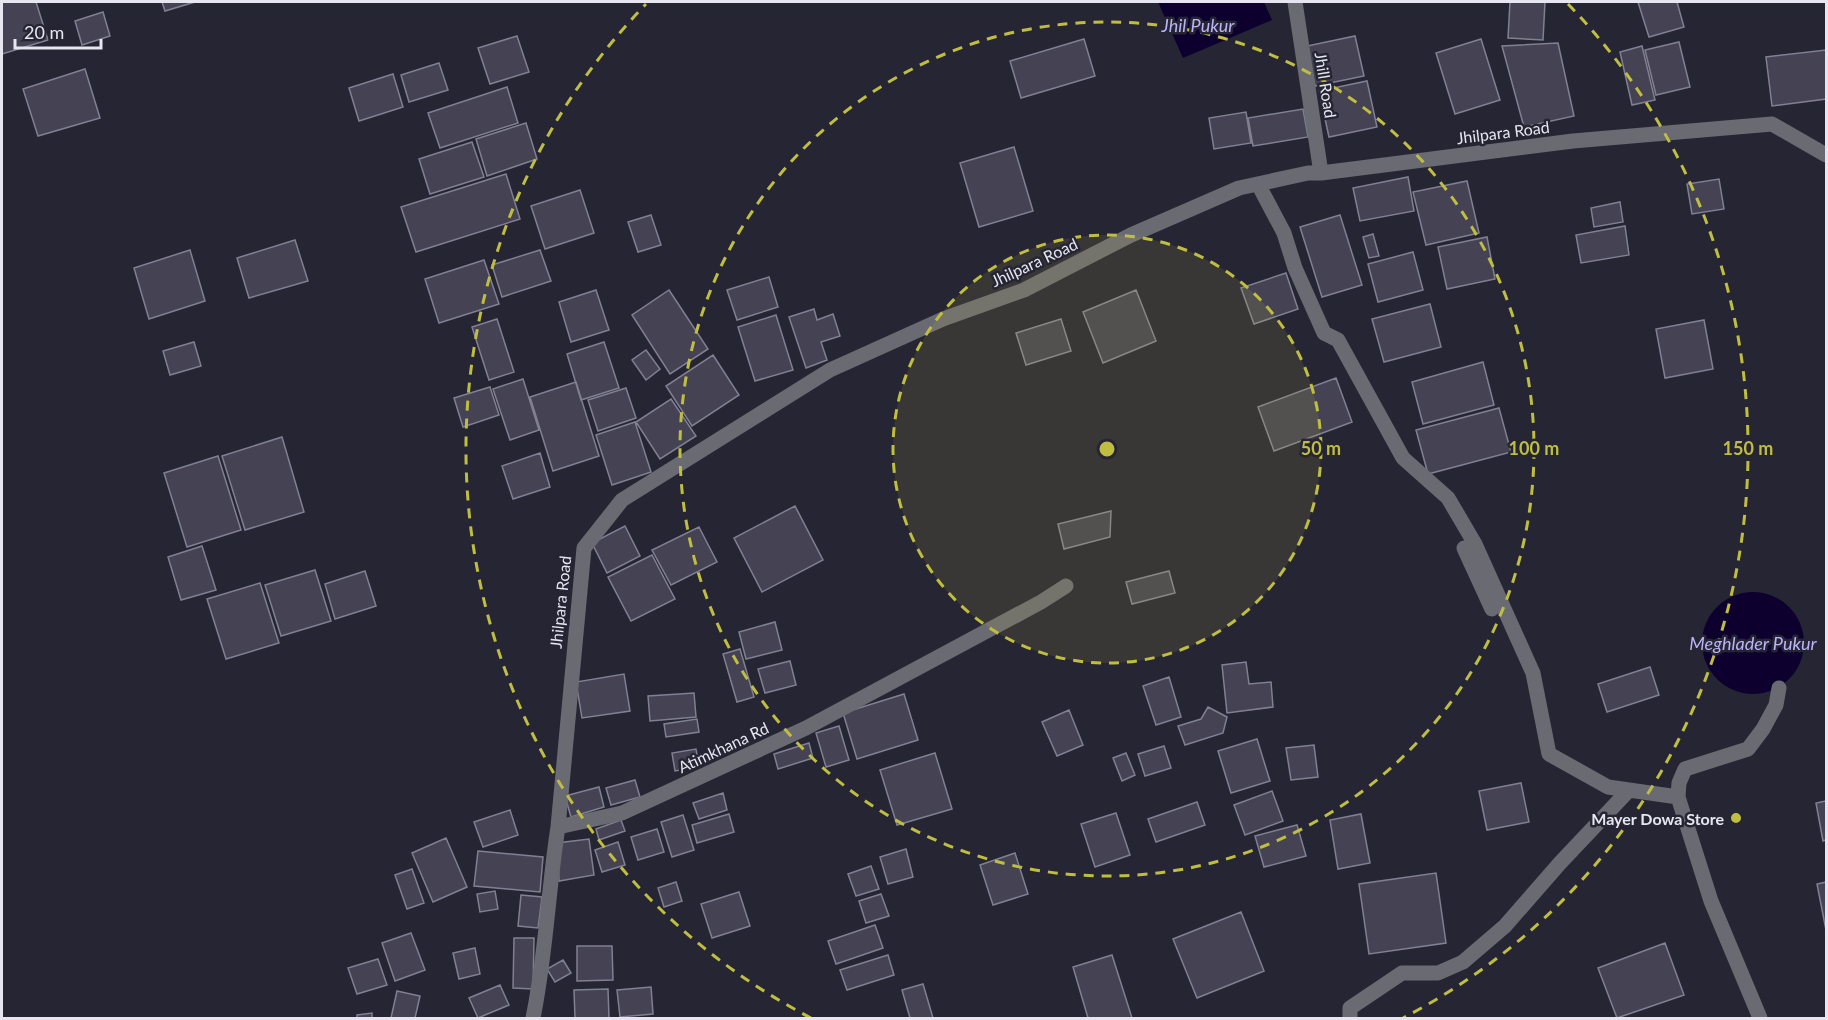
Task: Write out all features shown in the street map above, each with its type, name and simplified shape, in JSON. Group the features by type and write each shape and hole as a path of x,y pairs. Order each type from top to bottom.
{"street":[{"name":"Jhill Road","path":"1295,2 1321,173"},
{"name":"Jhilpara Road","path":"558,827 584,548 622,500 830,370 943,320 1024,290 1097,251 1179,212 1239,188 1308,172 1321,173 1573,141 1772,124 1827,155"},
{"path":"1258,184 1284,233 1295,268 1324,333 1338,340 1403,458 1448,498 1475,544 1533,673 1549,754 1608,788 1678,797"},
{"path":"1464,548 1525,677 1542,756"},
{"name":"Atimkhana Rd","path":"558,827 622,813 806,728 1041,602 1065,586"},
{"path":"1760,1018 1710,901 1678,797 1679,783 1685,769 1748,749 1763,729 1776,705 1779,688"},
{"path":"1350,1018 1350,1008 1402,973 1438,973 1463,962 1505,926 1560,863 1629,790"},
{"path":"533,1018 541,977 549,886 558,827"}],"water":[{"name":"Jhil Pukur","path":"1158,2 1264,2 1272,20 1183,58"},
{"name":"Meghlader Pukur","path":"1753,592 1773,596 1789,607 1800,623 1804,643 1800,663 1789,679 1773,690 1753,694 1733,690 1717,679 1706,663 1702,643 1706,623 1717,607 1733,596"}],"building":[{"path":"2,2 36,2 48,40 2,54"},
{"path":"162,2 195,2 165,11"},
{"path":"1510,2 1545,2 1543,40 1508,38"},
{"path":"1638,2 1677,2 1684,27 1649,37"},
{"path":"103,12 110,36 82,45 75,21"},
{"path":"517,36 529,72 490,84 478,48"},
{"path":"1355,36 1364,76 1315,86 1307,46"},
{"path":"1084,39 1095,76 1021,98 1010,61"},
{"path":"1481,39 1500,100 1455,114 1436,53"},
{"path":"1679,42 1690,87 1656,95 1645,50"},
{"path":"1558,43 1574,116 1524,127 1502,46"},
{"path":"1642,46 1655,100 1632,105 1620,52"},
{"path":"1826,50 1826,99 1772,106 1766,57"},
{"path":"439,63 448,90 409,102 401,75"},
{"path":"85,69 100,118 38,136 23,89"},
{"path":"393,74 403,107 359,121 349,88"},
{"path":"1367,81 1377,127 1329,137 1319,91"},
{"path":"507,87 518,123 440,148 428,113"},
{"path":"1303,109 1308,137 1253,146 1248,118"},
{"path":"1246,112 1251,143 1214,149 1209,118"},
{"path":"526,123 537,159 487,176 476,139"},
{"path":"472,142 484,177 430,194 419,159"},
{"path":"1014,147 1033,211 979,227 960,163"},
{"path":"506,174 520,219 416,252 401,207"},
{"path":"1408,177 1414,211 1360,221 1353,188"},
{"path":"1719,179 1724,209 1692,214 1687,184"},
{"path":"1467,181 1479,233 1426,245 1413,192"},
{"path":"580,190 594,233 545,249 531,206"},
{"path":"1620,202 1623,222 1594,227 1591,208"},
{"path":"651,215 661,245 638,252 628,222"},
{"path":"1340,215 1362,285 1322,297 1300,227"},
{"path":"1625,226 1629,255 1581,263 1576,235"},
{"path":"1373,234 1379,256 1369,258 1363,237"},
{"path":"1487,237 1495,279 1447,289 1438,247"},
{"path":"295,240 308,281 249,298 237,258"},
{"path":"190,250 205,301 149,319 134,268"},
{"path":"540,250 551,281 502,297 492,265"},
{"path":"1413,252 1423,290 1378,302 1368,264"},
{"path":"484,260 499,304 439,323 425,279"},
{"path":"1286,273 1298,309 1254,324 1241,288"},
{"path":"769,277 778,307 737,320 727,290"},
{"path":"596,290 609,330 571,342 559,302"},
{"path":"669,290 708,349 670,374 632,315"},
{"path":"1136,290 1156,341 1103,363 1083,312"},
{"path":"1430,304 1441,347 1384,362 1372,319"},
{"path":"814,309 817,320 833,314 840,336 821,342 827,360 806,368 789,317"},
{"path":"776,315 793,370 755,381 738,327"},
{"path":"497,319 514,372 489,380 472,327"},
{"path":"1061,319 1071,351 1026,365 1016,333"},
{"path":"1704,320 1713,369 1665,378 1656,329"},
{"path":"194,342 201,366 170,375 163,351"},
{"path":"604,342 619,388 581,400 567,354"},
{"path":"646,350 660,369 646,380 632,360"},
{"path":"713,355 739,395 692,426 666,386"},
{"path":"1483,362 1494,405 1423,424 1412,382"},
{"path":"1336,378 1352,422 1274,451 1258,407"},
{"path":"523,379 539,430 510,440 493,389"},
{"path":"576,382 599,456 553,471 530,397"},
{"path":"490,387 499,415 463,427 454,398"},
{"path":"626,388 636,418 598,431 588,400"},
{"path":"671,399 696,436 660,459 636,422"},
{"path":"1499,408 1511,452 1428,474 1416,430"},
{"path":"635,422 651,472 612,485 596,435"},
{"path":"282,437 304,512 245,530 222,456"},
{"path":"540,453 550,487 513,499 502,466"},
{"path":"218,456 241,530 187,547 164,473"},
{"path":"795,506 823,560 762,592 734,538"},
{"path":"1111,511 1110,537 1064,549 1058,524"},
{"path":"625,526 640,556 607,573 592,543"},
{"path":"699,527 717,562 671,585 652,550"},
{"path":"202,546 216,590 181,600 168,557"},
{"path":"652,555 675,599 631,621 608,577"},
{"path":"315,570 331,621 281,636 265,585"},
{"path":"365,571 376,606 335,619 325,584"},
{"path":"1169,571 1175,593 1132,604 1126,582"},
{"path":"260,583 279,643 226,659 207,599"},
{"path":"775,622 782,650 746,659 739,632"},
{"path":"740,649 754,697 737,702 723,654"},
{"path":"790,661 796,685 765,693 758,669"},
{"path":"1246,662 1249,684 1271,682 1273,707 1227,713 1222,665"},
{"path":"1650,667 1659,695 1607,712 1598,684"},
{"path":"624,674 630,711 582,718 576,682"},
{"path":"1169,677 1181,717 1156,725 1143,686"},
{"path":"694,693 696,717 650,721 648,696"},
{"path":"904,694 918,740 857,759 843,713"},
{"path":"1208,707 1227,717 1223,733 1185,745 1178,726 1201,719"},
{"path":"1069,710 1083,745 1057,756 1042,722"},
{"path":"697,719 699,732 666,737 664,724"},
{"path":"839,726 849,760 826,767 816,733"},
{"path":"1257,739 1270,781 1231,793 1218,751"},
{"path":"809,743 813,758 778,769 774,754"},
{"path":"1314,745 1318,777 1291,780 1286,748"},
{"path":"1164,746 1171,768 1145,776 1138,754"},
{"path":"696,749 699,767 675,771 672,753"},
{"path":"935,753 952,809 897,825 880,770"},
{"path":"1126,753 1135,775 1122,781 1113,758"},
{"path":"635,780 640,797 611,805 606,788"},
{"path":"1521,783 1529,822 1487,830 1479,791"},
{"path":"599,787 604,807 571,817 565,796"},
{"path":"1272,791 1283,821 1245,835 1234,805"},
{"path":"723,793 727,810 699,819 693,803"},
{"path":"1826,801 1826,840 1823,841 1816,803"},
{"path":"1197,802 1205,825 1156,842 1148,819"},
{"path":"510,810 518,835 483,847 474,822"},
{"path":"1116,813 1130,855 1095,867 1081,824"},
{"path":"729,814 734,832 697,843 692,825"},
{"path":"1361,814 1370,863 1338,869 1330,820"},
{"path":"683,815 694,850 672,857 661,822"},
{"path":"621,820 625,831 599,840 596,829"},
{"path":"1297,825 1306,856 1264,867 1255,836"},
{"path":"657,829 664,852 638,860 631,837"},
{"path":"446,838 467,887 433,902 412,853"},
{"path":"589,839 594,875 559,881 557,843"},
{"path":"618,842 625,865 602,872 595,850"},
{"path":"906,849 913,877 888,884 880,857"},
{"path":"478,851 543,857 540,892 474,886"},
{"path":"1015,853 1028,894 993,905 980,865"},
{"path":"871,866 879,889 856,896 848,874"},
{"path":"412,869 424,903 407,909 395,875"},
{"path":"1436,873 1446,943 1369,954 1359,884"},
{"path":"676,882 682,901 664,907 658,888"},
{"path":"1826,882 1826,930 1817,884"},
{"path":"495,891 498,909 480,912 477,894"},
{"path":"739,892 750,926 712,938 701,904"},
{"path":"881,894 889,916 866,923 859,901"},
{"path":"521,895 542,897 538,928 518,926"},
{"path":"1241,912 1264,971 1197,998 1173,939"},
{"path":"875,925 883,948 836,964 828,941"},
{"path":"411,933 425,970 395,981 382,943"},
{"path":"514,938 534,938 533,989 513,988"},
{"path":"1665,943 1684,995 1617,1018 1598,968"},
{"path":"577,946 612,946 613,980 577,981"},
{"path":"475,948 480,974 459,979 453,953"},
{"path":"888,955 894,975 847,990 840,970"},
{"path":"1112,955 1132,1018 1088,1018 1073,967"},
{"path":"378,959 387,985 357,994 348,968"},
{"path":"563,960 571,973 555,982 547,969"},
{"path":"923,984 933,1018 910,1018 902,990"},
{"path":"500,985 509,1005 478,1018 469,998"},
{"path":"651,987 653,1014 620,1017 617,990"},
{"path":"608,989 609,1018 575,1018 574,990"},
{"path":"397,991 420,996 415,1018 391,1018"},
{"path":"372,1013 372,1018 357,1018 357,1015"}],"place":[{"name":"Mayer Dowa Store","path":"1736,818"}]}
